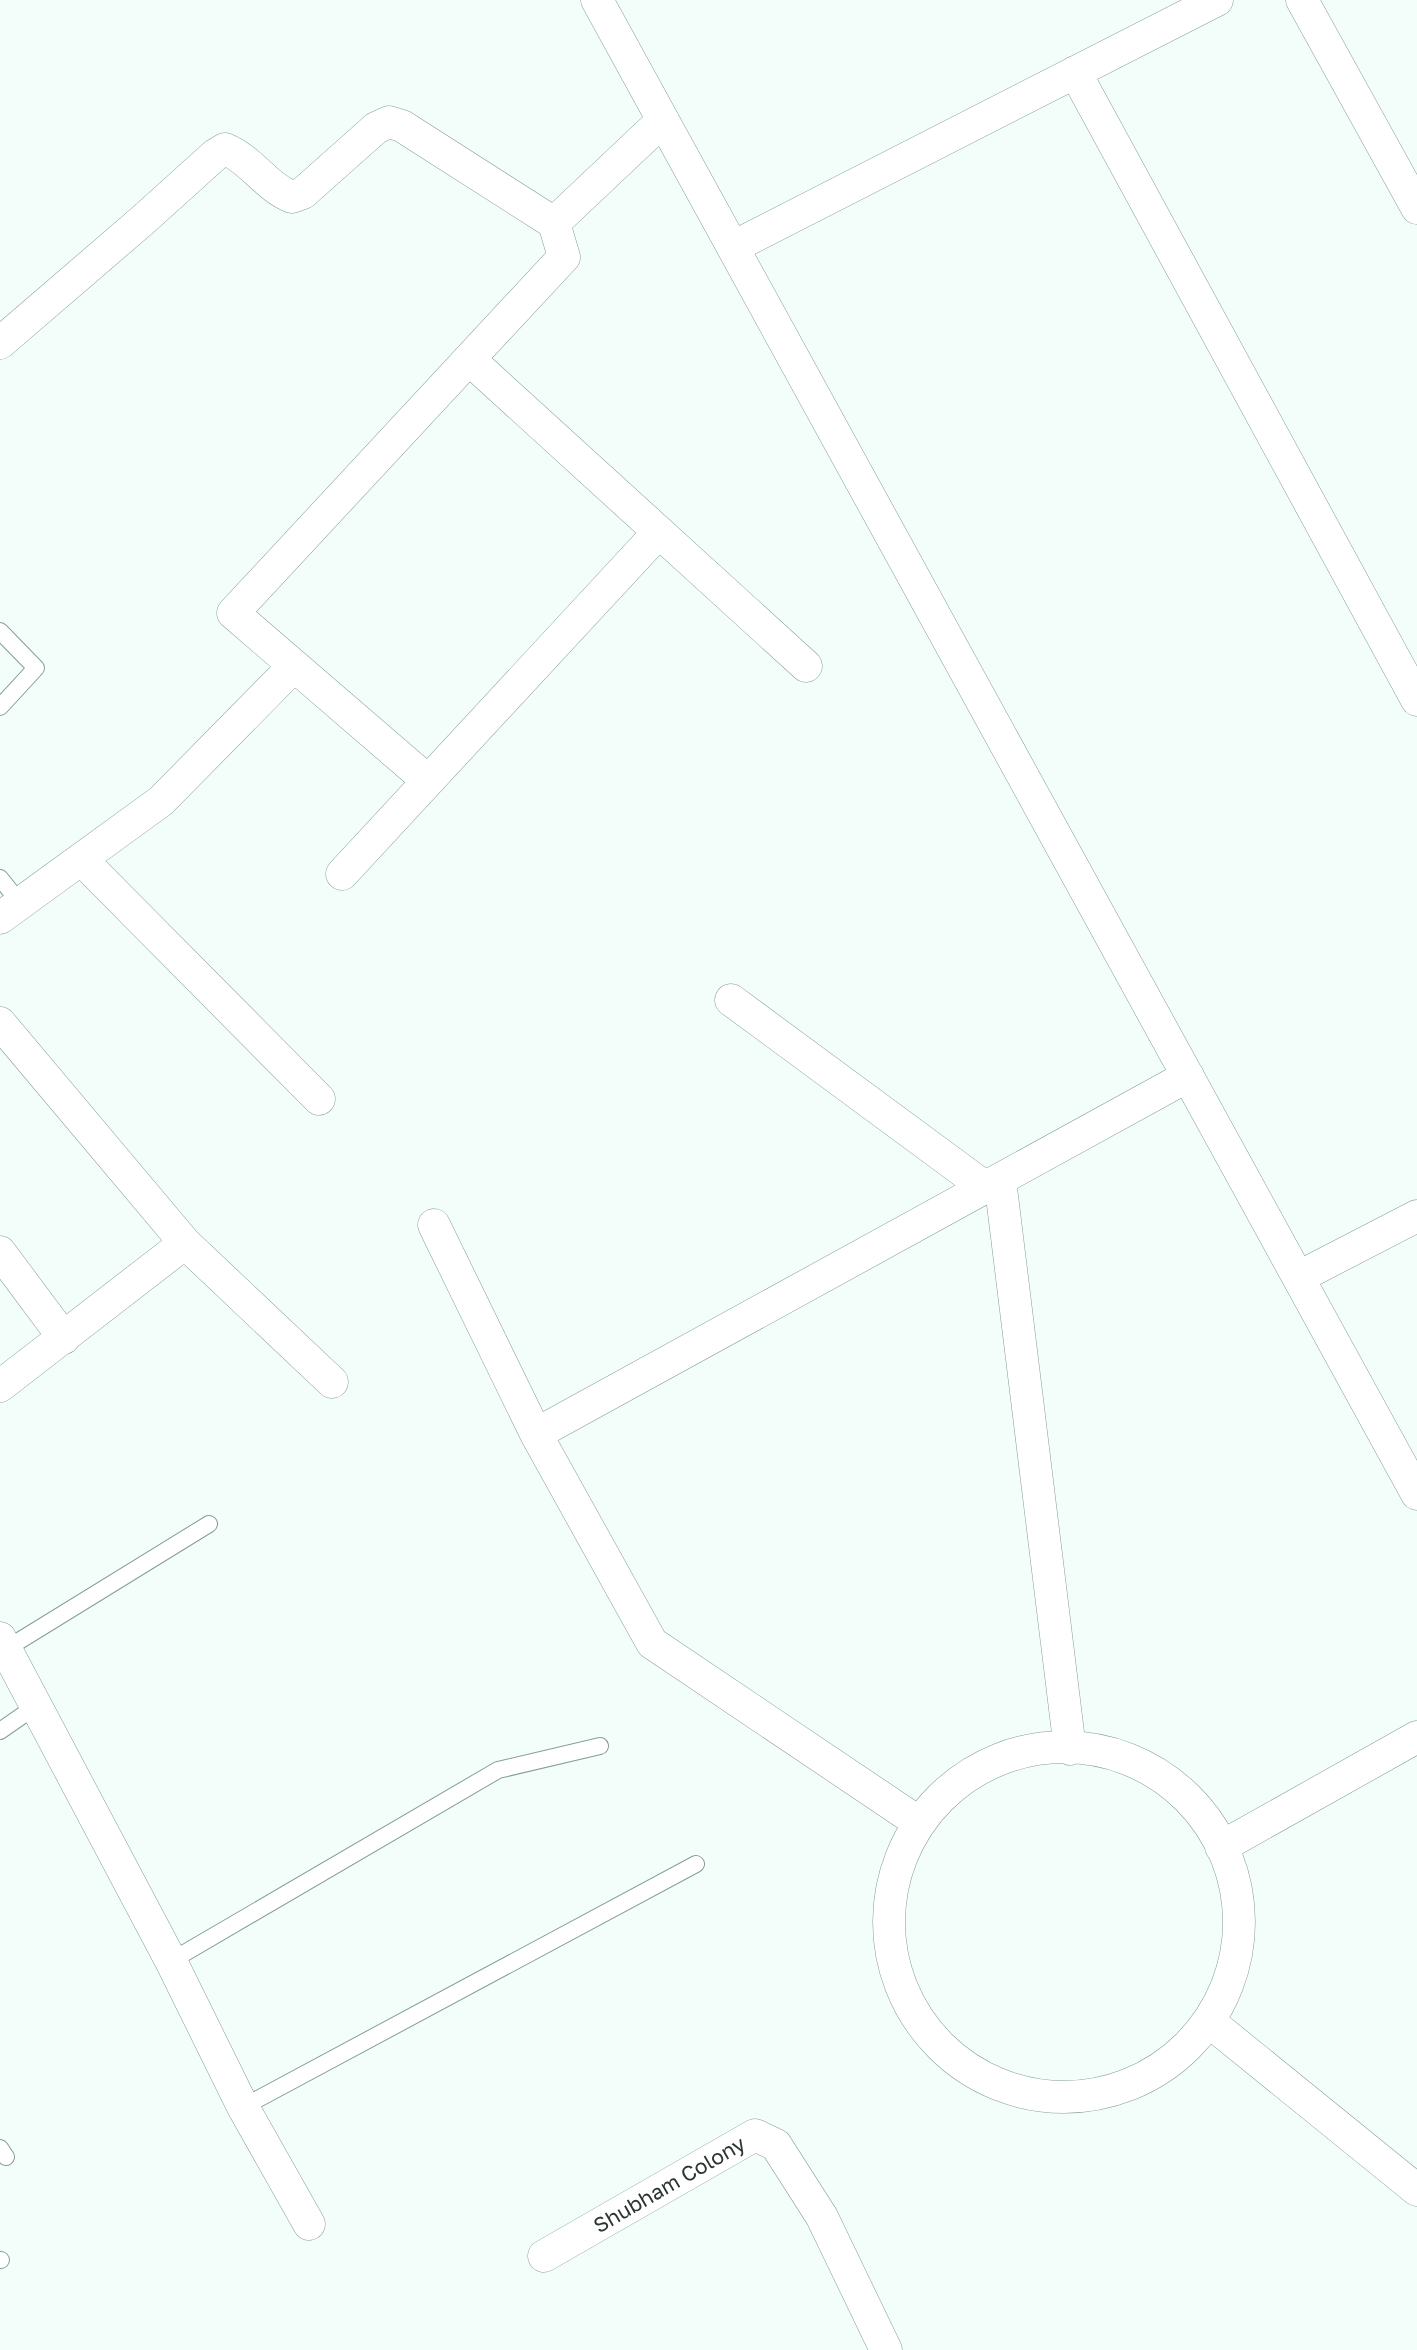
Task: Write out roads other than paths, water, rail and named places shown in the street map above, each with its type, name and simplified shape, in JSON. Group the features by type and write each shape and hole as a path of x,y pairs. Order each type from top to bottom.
{"street":[{"path":"597,0 1417,1494"},
{"path":"733,247 1217,0"},
{"path":"1302,0 1417,208"},
{"path":"1075,72 1417,700"},
{"path":"554,223 663,120"},
{"path":"0,343 225,149 238,154 278,192 292,197 303,193 376,128 389,122 402,126 554,223 564,257 233,613 428,781"},
{"path":"469,359 806,666"},
{"path":"342,874 659,532"},
{"path":"10,911 161,801 294,666"},
{"path":"81,859 319,1099"},
{"path":"731,1000 993,1184 1070,1749"},
{"path":"0,1023 185,1243 332,1382"},
{"path":"536,1434 1188,1076"},
{"path":"1299,1278 1417,1216"},
{"path":"433,1225 536,1434 652,1643 918,1822"},
{"path":"0,1386 185,1243"},
{"path":"0,1252 64,1338"},
{"path":"3,1643 171,1961 243,2107 309,2224"},
{"path":"1221,1847 1417,1737"},
{"path":"1032,1748 1101,1750 1165,1777 1212,1825 1239,1891 1240,1950 1211,2023 1170,2066 1097,2096 1018,2093 965,2068 914,2016 890,1954 890,1889 918,1822 977,1769 1032,1748"},
{"path":"1211,2023 1417,2190"},
{"name":"Shubham Colony","path":"544,2256 755,2135 776,2145 822,2217 886,2350"}],"lane":[{"path":"0,631 36,668 0,707"},
{"path":"0,878 10,911"},
{"path":"3,1643 209,1524"},
{"path":"0,1731 36,1706"},
{"path":"171,1961 498,1770 600,1746"},
{"path":"243,2107 696,1864"}]}
